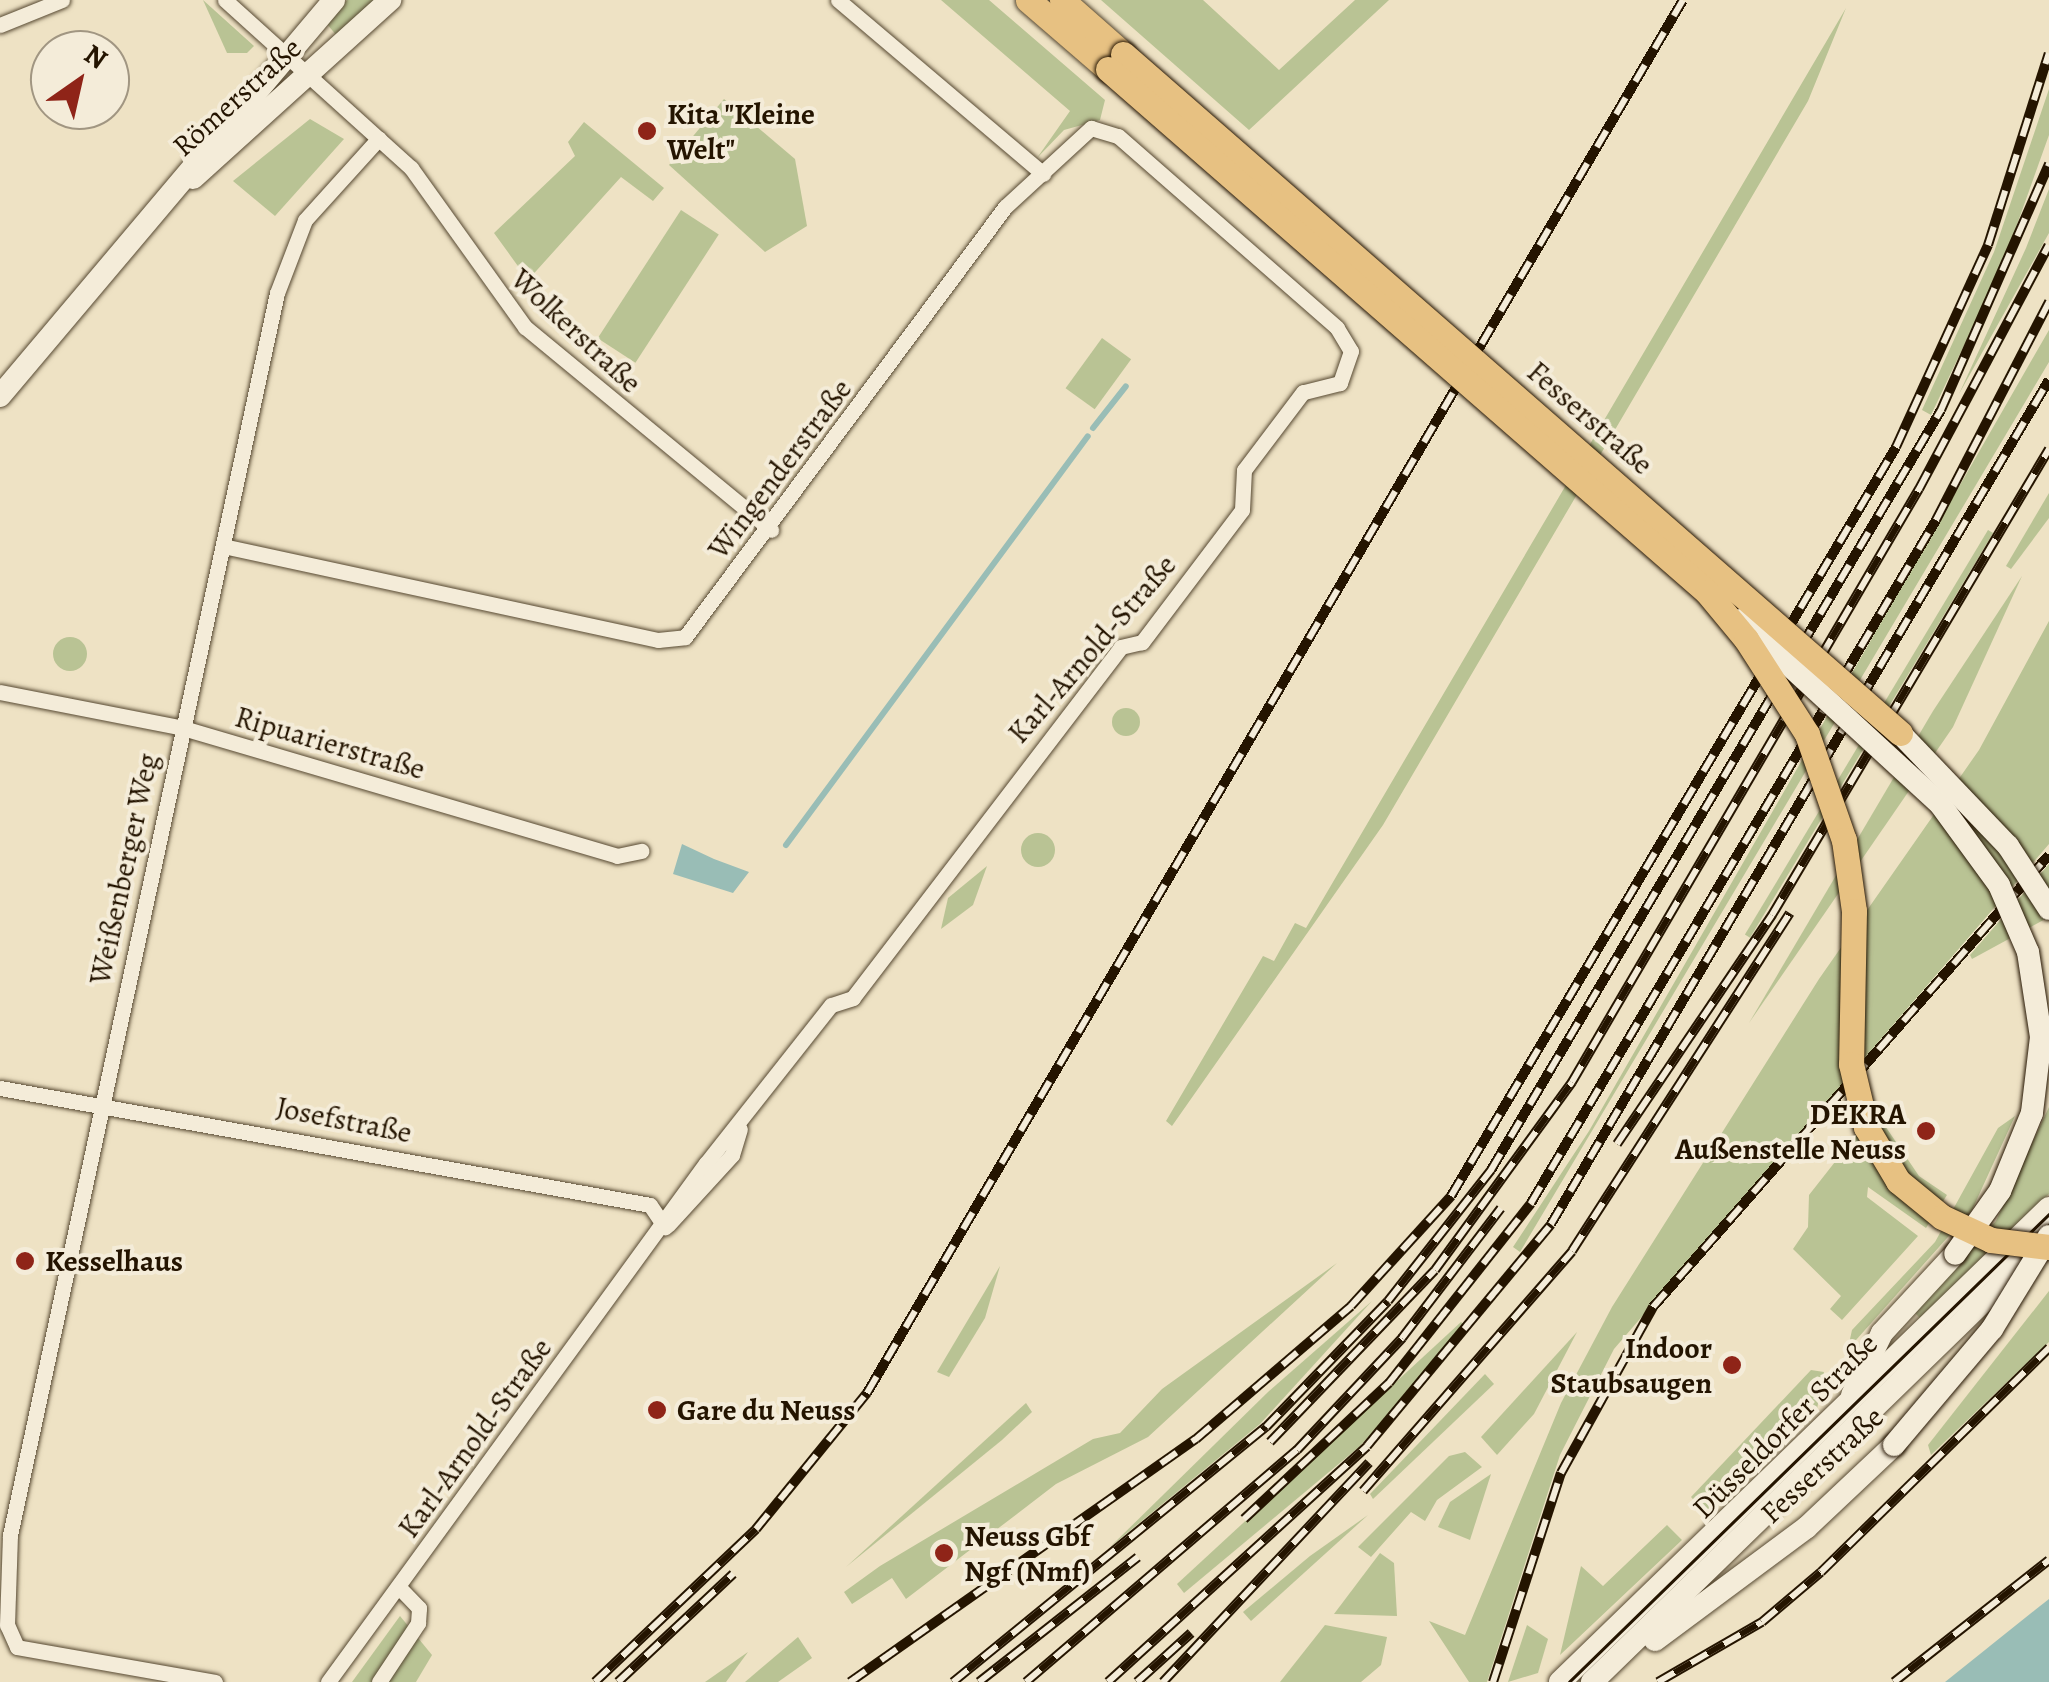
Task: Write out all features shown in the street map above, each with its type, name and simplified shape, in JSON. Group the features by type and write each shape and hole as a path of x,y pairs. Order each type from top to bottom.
{"main road":[{"name":"Römerstraße","path":"0,396 334,0"},
{"name":"Römerstraße","path":"168,198 390,0"},
{"name":"Fesserstraße","path":"1028,0 1116,62 1900,733 2008,846 2049,909"},
{"name":"Fesserstraße","path":"1062,0 1116,62 1940,804 2020,930 2039,1008 2032,1113 2000,1191 1955,1254 1882,1333 1851,1397 1817,1437"},
{"name":"Fesserstraße","path":"1708,592 1790,703 1833,798 1854,911 1851,1064 1881,1157 1920,1202 1962,1229 2049,1247"},
{"name":"Düsseldorfer Straße","path":"1560,1682 2049,1208"},
{"name":"Fesserstraße","path":"1594,1682 1806,1528 1894,1445 1992,1329 2049,1236"},
{"name":"Düsseldorfer Straße","path":"1594,1682 2049,1236"}],"street":[{"path":"0,25 62,0"},
{"path":"225,0 283,58 379,138"},
{"path":"838,0 1043,174"},
{"name":"Karl-Arnold-Straße","path":"328,1682 830,1005 854,998 1121,647 1151,630 1242,510 1244,470 1303,392 1340,383 1351,363 1338,328 1111,131 1080,130 1043,174"},
{"name":"Wolkerstraße","path":"379,138 423,182 473,267 525,327 771,530"},
{"name":"Weißenberger Weg","path":"215,1682 17,1647 6,1626 12,1519 182,728 294,238 379,138"},
{"name":"Wingenderstraße","path":"223,546 662,640 694,628 771,530 1005,207 1043,174"},
{"name":"Ripuarierstraße","path":"0,692 182,728 618,856 641,851"},
{"name":"Josefstraße","path":"0,1088 100,1102 650,1205 665,1228"},
{"path":"380,1682 418,1623 420,1608 400,1586"}],"green space":[{"path":"203,0 254,46 247,53 227,53"},
{"path":"347,0 378,0 337,36 327,24"},
{"path":"941,0 989,0 1105,100 1100,120 1064,130 1037,158 1070,111"},
{"path":"1101,0 1203,0 1279,70 1355,0 1389,0 1249,130"},
{"path":"1846,8 1808,101 1383,825 1172,1126 1166,1121 1263,956 1274,961 1295,923 1306,928"},
{"path":"2049,89 2049,135 2004,261 1931,415 1922,410 1994,252"},
{"path":"724,99 795,159 807,226 765,252 669,165"},
{"path":"310,119 344,139 275,216 233,181"},
{"path":"584,122 664,188 653,201 621,177 528,280 494,233 575,156 568,142"},
{"path":"2049,189 2049,233 1959,394 2026,248"},
{"path":"681,210 719,235 635,363 598,338"},
{"path":"2049,330 2049,362 1520,1252 1513,1247 1589,1131"},
{"path":"1102,338 1131,359 1095,409 1066,388"},
{"path":"2049,493 2049,518 2011,569 2006,566"},
{"path":"1988,530 1993,533 1750,938 1745,935"},
{"path":"2022,576 1953,727 1749,1023 1933,711"},
{"path":"2049,621 2049,844 1614,1349 1560,1455 1487,1682 1469,1682 1429,1621 1465,1635 1561,1403 1612,1307 1819,979 1979,750"},
{"path":"70,637 82,642 87,654 82,666 70,671 58,666 53,654 58,642"},
{"path":"1126,708 1136,712 1140,722 1136,732 1126,736 1116,732 1112,722 1116,712"},
{"path":"1038,833 1050,838 1055,850 1050,862 1038,867 1026,862 1021,850 1026,838"},
{"path":"2049,864 2049,917 1972,959 1970,955"},
{"path":"987,866 973,905 941,929 948,898"},
{"path":"2049,1107 2049,1194 1922,1320 1914,1312 1996,1221"},
{"path":"1875,1111 1919,1176 1947,1195 1926,1228 1868,1187 1867,1197 1918,1236 1842,1320 1830,1309 1841,1296 1793,1249 1808,1227 1809,1195"},
{"path":"2015,1116 1972,1210 1848,1349 1835,1407 1852,1330 1935,1242 1998,1128"},
{"path":"1337,1263 1148,1437 1056,1484 906,1599 892,1578 852,1604 844,1592 880,1566 1093,1439 1120,1433 1162,1389"},
{"path":"1000,1266 985,1318 949,1377 937,1372"},
{"path":"2049,1291 2049,1342 1931,1455 1928,1445"},
{"path":"1372,1301 1260,1424 1110,1547 1268,1392"},
{"path":"1461,1322 1468,1328 1359,1447 1184,1593 1177,1584"},
{"path":"1577,1332 1534,1414 1497,1455 1481,1437"},
{"path":"1811,1370 1824,1372 1817,1409 1714,1510 1702,1509 1691,1497"},
{"path":"1485,1374 1494,1384 1373,1499 1370,1494"},
{"path":"1026,1403 1032,1412 1002,1440 846,1567"},
{"path":"1465,1452 1482,1467 1437,1500 1425,1521 1411,1512 1371,1557 1358,1547 1449,1456"},
{"path":"1491,1474 1470,1540 1438,1527 1450,1502"},
{"path":"1368,1515 1251,1621 1243,1612 1310,1556"},
{"path":"1667,1525 1682,1540 1560,1655 1581,1566 1603,1586"},
{"path":"1380,1553 1394,1563 1397,1616 1334,1614"},
{"path":"400,1616 432,1655 416,1682 352,1682"},
{"path":"1325,1625 1387,1637 1381,1665 1361,1682 1280,1682"},
{"path":"1527,1625 1548,1639 1538,1673 1508,1682"},
{"path":"798,1637 812,1658 778,1682 745,1682"},
{"path":"748,1652 726,1682 705,1682"}],"water":[{"path":"682,844 749,872 733,893 673,874"},
{"path":"2049,1599 2049,1682 1945,1682 2035,1610"}],"waterway":[{"path":"1093,428 1126,386"},
{"path":"786,845 1088,436"}],"tram line":[{"path":"1569,1682 2049,1214"}],"railway":[{"path":"595,1682 756,1529 867,1393 1683,0"},
{"path":"850,1682 1196,1439 1351,1306 1451,1196 1896,447 1988,245 2049,53"},
{"path":"953,1682 1266,1427 1388,1301 1491,1170 1941,410 2049,164"},
{"path":"1270,1442 1435,1270 1572,1082 1919,489 2049,245"},
{"path":"1244,1519 1389,1383 1531,1203 1936,520 2049,302"},
{"path":"1108,1682 1367,1446 1551,1224 2049,380"},
{"path":"1617,1144 1772,915 2049,449"},
{"path":"1493,1682 1561,1473 1653,1307 2049,855"},
{"path":"1363,1491 1572,1251 1790,913"},
{"path":"1026,1682 1297,1450 1402,1338 1501,1208"},
{"path":"1658,1682 1762,1622 1821,1572 2049,1348"},
{"path":"1163,1682 1369,1463"},
{"path":"979,1682 1138,1557"},
{"path":"1894,1682 2049,1560"},
{"path":"618,1682 733,1574"},
{"path":"1137,1682 1191,1633"}],"place":[{"name":"Kita \"Kleine Welt\"","path":"647,131"},
{"name":"DEKRA Außenstelle Neuss","path":"1926,1131"},
{"name":"Kesselhaus","path":"25,1261"},
{"name":"Indoor Staubsaugen","path":"1732,1365"},
{"name":"Gare du Neuss","path":"657,1410"},
{"name":"Neuss Gbf Ngf (Nmf)","path":"944,1553"}]}
